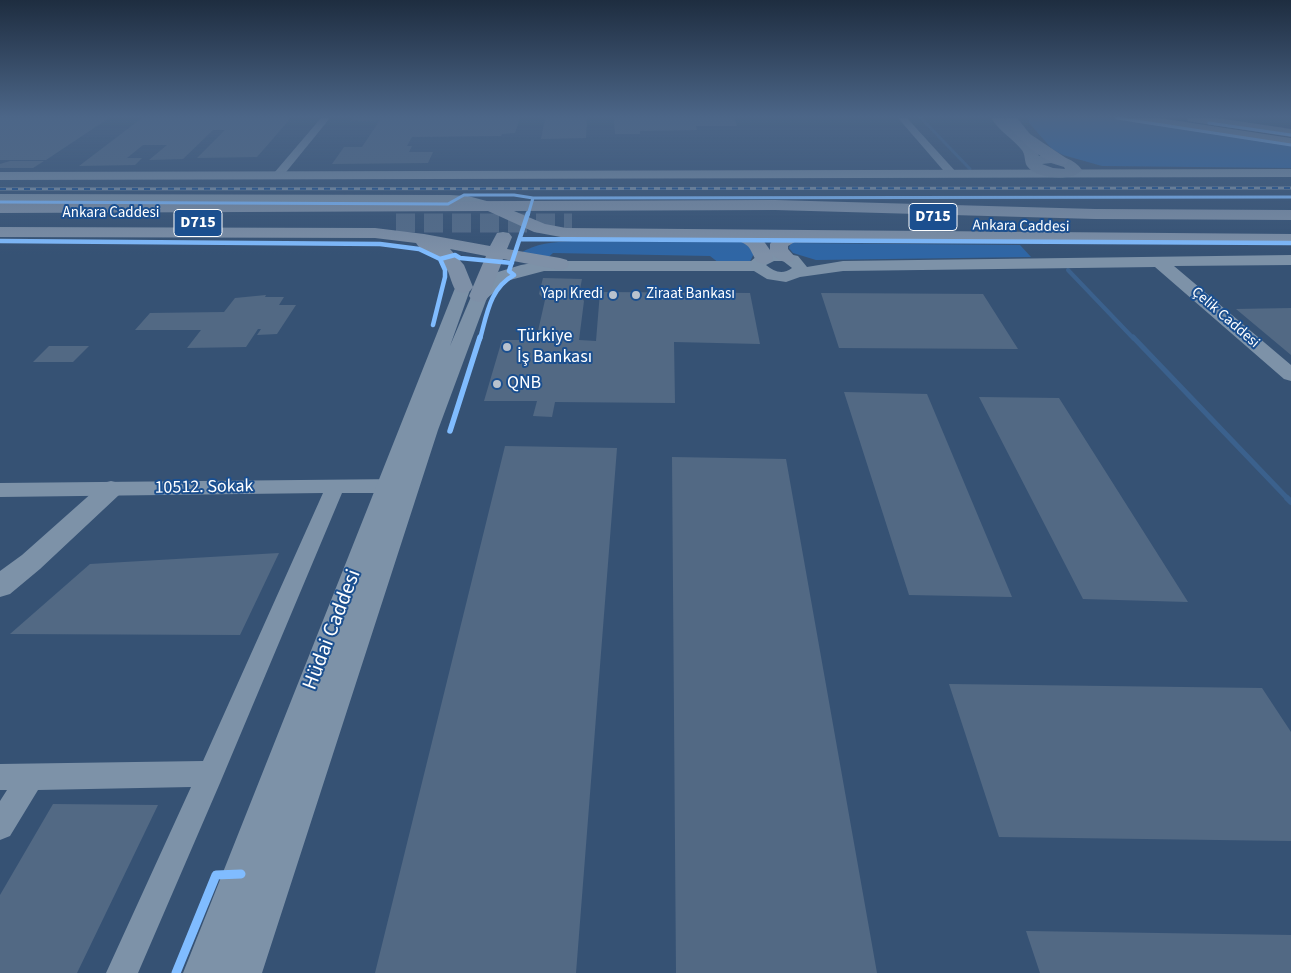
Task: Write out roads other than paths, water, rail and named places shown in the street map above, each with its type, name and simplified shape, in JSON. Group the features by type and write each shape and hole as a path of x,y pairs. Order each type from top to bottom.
{"highway":[{"path":"1058,163 1063,168"},
{"path":"489,218 548,230 575,219 965,201 1291,203"},
{"path":"471,291 477,249 489,218 524,205 575,219 734,234 1291,238"},
{"path":"403,214 451,206 474,211 498,223 504,231 497,253 471,291"},
{"path":"834,206 1095,214 1291,215"},
{"path":"0,208 428,213 428,220 409,229 375,233"},
{"name":"Ankara Caddesi","path":"0,215 403,214"},
{"name":"Ankara Caddesi","path":"0,224 403,214"},
{"name":"Ankara Caddesi","path":"575,219 1291,219"},
{"name":"Ankara Caddesi","path":"575,219 1109,228 1291,229"},
{"path":"943,235 1109,228"},
{"path":"0,232 375,233 414,237 560,264"},
{"path":"330,233 406,240 434,247 446,253 453,261 471,291"},
{"path":"734,234 757,243 762,249 761,262"},
{"path":"793,264 779,251 779,244 796,234"}],"main road":[{"path":"1054,163 1063,168"}],"street":[{"path":"278,175 288,163"},
{"path":"943,163 953,175"},
{"path":"984,174 1018,170 1030,163"},
{"path":"0,176 953,175 1063,168 1124,173 1291,173"},
{"path":"0,198 450,198 468,200 489,218"},
{"path":"471,291 511,273 533,267 560,264 761,262 764,272 772,275 786,276 793,264 843,266 1158,260 1291,260"},
{"name":"Çelik Caddesi","path":"1158,260 1291,375"},
{"name":"Hüdai Caddesi","path":"203,973 398,486 427,430 471,291"},
{"name":"Hüdai Caddesi","path":"242,973 398,486"},
{"name":"10512. Sokak","path":"0,490 398,486"},
{"path":"122,973 211,774 335,487"},
{"path":"0,586 31,562 111,489"},
{"path":"0,777 211,774"},
{"path":"0,826 30,776"}],"waterway":[{"path":"965,163 970,169"},
{"path":"1068,270 1134,339"},
{"path":"1133,337 1288,499"},
{"path":"1288,499 1291,502"}],"tunnel":[{"path":"396,223 572,223"}],"railway":[{"path":"0,189 1291,188"}],"place":[{"name":"Yapı Kredi","path":"613,295"},
{"name":"Ziraat Bankası","path":"636,295"},
{"name":"Türkiye İş Bankası","path":"507,347"},
{"name":"QNB","path":"497,384"}]}
